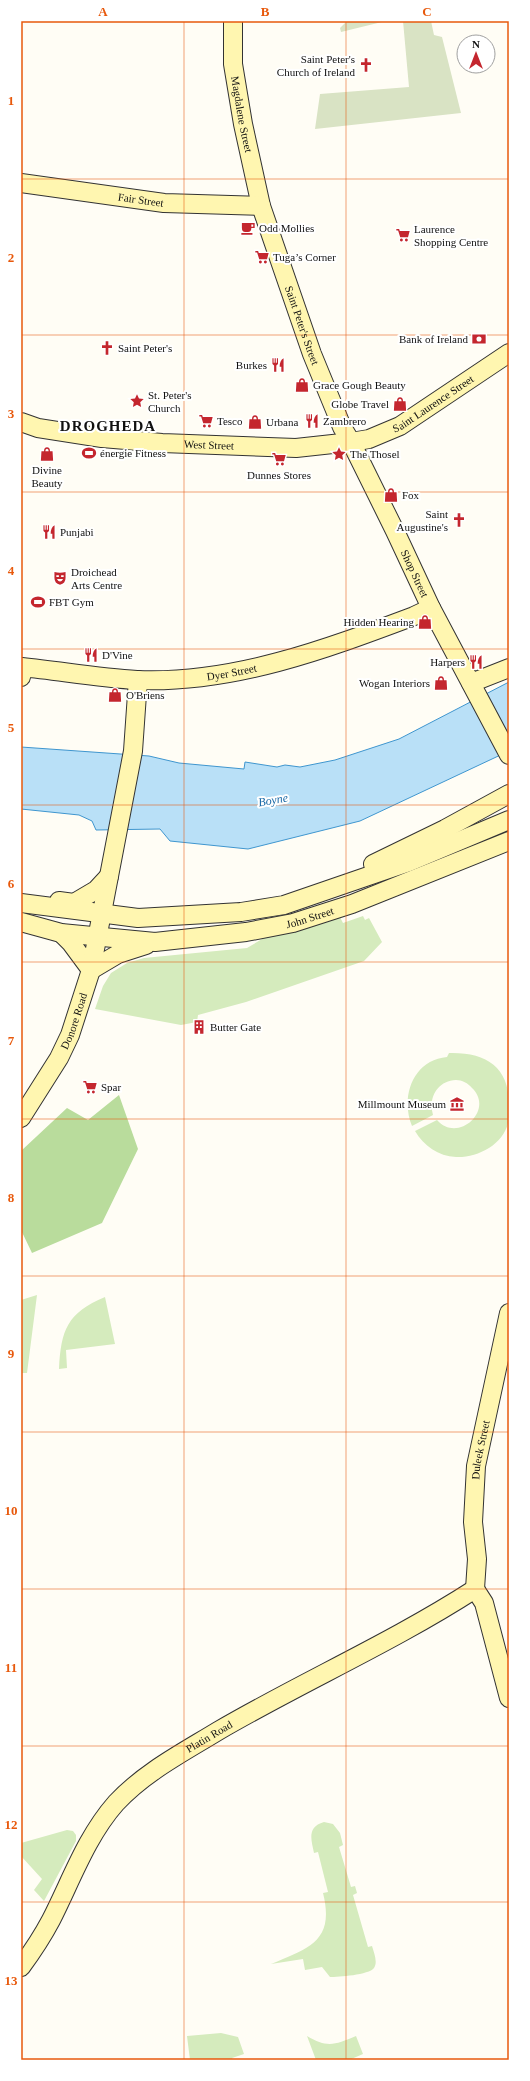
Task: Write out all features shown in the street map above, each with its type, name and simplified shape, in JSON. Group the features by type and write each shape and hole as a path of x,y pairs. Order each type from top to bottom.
{"main road":[{"name":"Magdalene Street","path":"233,21 233,64 243,124 261,206"},
{"name":"Fair Street","path":"21,183 164,203 261,206"},
{"name":"Saint Peter's Street","path":"261,206 312,354 342,427 351,442"},
{"name":"Saint Laurence Street","path":"351,442 369,439 400,426 509,353"},
{"name":"West Street","path":"21,422 38,428 102,438 162,443 296,448 351,442"},
{"name":"Shop Street","path":"351,442 431,608 509,754"},
{"name":"Dyer Street","path":"22,672 138,680 183,678 216,674 302,656 392,625 431,608"},
{"path":"474,687 509,668"},
{"name":"Donore Road","path":"21,1118 43,1085 62,1052 70,1035 91,970 132,754 138,680"},
{"path":"335,889 344,878 445,829 509,794"},
{"name":"John Street","path":"21,903 138,918 241,912 284,905 335,889 409,862 509,820"},
{"name":"John Street","path":"21,922 61,933 155,942 246,932 293,923 352,904 509,841"},
{"path":"21,895 74,903 96,890 109,876"},
{"path":"61,933 71,943 91,970 118,954 155,942"},
{"name":"Duleek Street","path":"475,1589 477,1559 473,1522 476,1466 509,1313"},
{"path":"475,1589 484,1603 509,1698"},
{"name":"Platin Road","path":"21,1967 49,1923 82,1854 115,1805 134,1785 171,1758 273,1699 326,1673 475,1589"}],"green space":[{"path":"347,21 386,21 341,32 340,28"},
{"path":"403,21 431,21 434,35 442,37 461,113 315,129 320,94 409,87"},
{"path":"363,916 365,920 369,918 382,942 364,961 246,1002 198,1015 197,1022 181,1025 95,1009 103,986 111,973 127,963 144,958 247,948 269,935 340,917 343,923"},
{"path":"449,1053 474,1055 492,1064 500,1071 505,1080 508,1091 509,1121 501,1138 488,1149 464,1157 443,1155 437,1152 427,1146 415,1131 437,1120 445,1126 455,1128 463,1126 471,1121 477,1114 479,1106 478,1097 467,1083 456,1080 449,1081 439,1087 433,1097 433,1115 412,1126 409,1115 409,1092 412,1082 426,1065 435,1060 447,1057"},
{"path":"119,1095 138,1149 102,1223 32,1253 21,1230 21,1151 67,1108 88,1120"},
{"path":"37,1295 27,1373 21,1373 21,1300"},
{"path":"105,1297 115,1344 66,1350 67,1368 59,1369 64,1333 68,1324 82,1310"},
{"path":"324,1822 333,1824 340,1833 343,1845 339,1847 351,1887 355,1886 357,1893 353,1895 368,1947 372,1946 376,1960 374,1968 371,1970 340,1977 330,1977 322,1967 305,1970 303,1959 271,1964 307,1947 316,1940 322,1932 325,1922 326,1909 323,1893 328,1892 318,1852 314,1853 311,1838 315,1827"},
{"path":"67,1830 73,1831 76,1835 76,1841 44,1901 34,1890 42,1879 21,1856 21,1843"},
{"path":"221,2033 238,2037 244,2054 232,2058 233,2060 190,2060 187,2036"},
{"path":"307,2036 326,2044 331,2044 356,2036 363,2054 349,2060 316,2060"}],"water":[{"name":"Boyne","path":"509,682 509,751 360,821 248,849 170,841 160,829 96,830 92,821 79,815 21,809 21,747 149,756 179,763 244,769 245,762 277,767 285,765 300,767 335,760 399,739"}],"place":[{"name":"Saint Peter's Church of Ireland","path":"366,65"},
{"name":"Odd Mollies","path":"248,228"},
{"name":"Laurence Shopping Centre","path":"403,235"},
{"name":"Tuga’s Corner","path":"262,257"},
{"name":"Bank of Ireland","path":"479,339"},
{"name":"Saint Peter's","path":"107,348"},
{"name":"Burkes","path":"278,365"},
{"name":"Grace Gough Beauty","path":"302,385"},
{"name":"St. Peter's Church","path":"137,401"},
{"name":"Globe Travel","path":"400,404"},
{"name":"Tesco","path":"206,421"},
{"name":"Zambrero","path":"312,421"},
{"name":"Urbana","path":"255,422"},
{"name":"énergie Fitness","path":"89,453"},
{"name":"Divine Beauty","path":"47,454"},
{"name":"The Thosel","path":"339,454"},
{"name":"Dunnes Stores","path":"279,459"},
{"name":"Fox","path":"391,495"},
{"name":"Saint Augustine's","path":"459,520"},
{"name":"Punjabi","path":"49,532"},
{"name":"Droichead Arts Centre","path":"60,578"},
{"name":"FBT Gym","path":"38,602"},
{"name":"Hidden Hearing","path":"425,622"},
{"name":"D'Vine","path":"91,655"},
{"name":"Harpers","path":"476,662"},
{"name":"Wogan Interiors","path":"441,683"},
{"name":"O'Briens","path":"115,695"},
{"name":"Butter Gate","path":"199,1027"},
{"name":"Spar","path":"90,1087"},
{"name":"Millmount Museum","path":"457,1104"}],"district":[{"name":"DROGHEDA","path":"108,426"}]}
